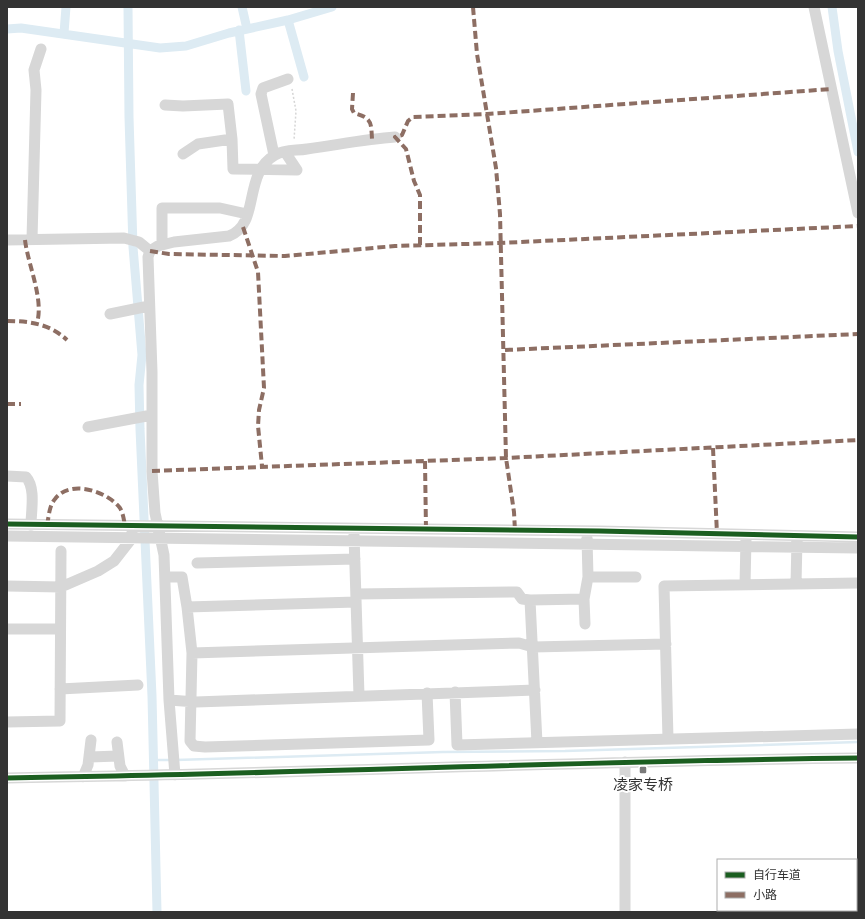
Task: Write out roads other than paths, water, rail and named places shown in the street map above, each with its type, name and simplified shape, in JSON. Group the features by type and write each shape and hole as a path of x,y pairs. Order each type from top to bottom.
{"street":[{"path":"814,7 858,214"},
{"path":"32,240 36,90 34,70 41,49"},
{"path":"165,105 183,106 228,104 232,139 233,170 297,170 285,152 261,94 263,88 288,79"},
{"path":"150,251 162,245 229,236 238,232 242,227 247,214 259,171 285,152 368,139 395,137"},
{"path":"183,154 198,144 232,139"},
{"path":"162,245 162,208 220,208 247,214"},
{"path":"7,240 124,238 139,242 150,251"},
{"path":"7,586 61,587 98,571 114,561 146,538 153,526 146,307 150,251"},
{"path":"110,314 146,307"},
{"path":"88,427 149,416"},
{"path":"7,476 26,477 30,481 32,488 31,525"},
{"path":"7,524 587,531 858,537"},
{"path":"134,526 146,538 165,577 169,700 174,765"},
{"path":"354,529 358,696"},
{"path":"585,624 584,599 588,576 587,531"},
{"path":"745,584 746,535"},
{"path":"7,536 858,548"},
{"path":"796,584 798,536"},
{"path":"7,722 60,721 61,551"},
{"path":"197,563 355,559"},
{"path":"588,576 636,577"},
{"path":"165,577 182,577 187,606 192,653 190,741 194,746 213,747 429,740 427,694"},
{"path":"668,739 664,586 858,583"},
{"path":"187,606 518,592 522,598 530,600 584,599"},
{"path":"530,600 537,743"},
{"path":"7,629 60,629"},
{"path":"192,653 519,643 533,647 666,644"},
{"path":"60,689 138,685"},
{"path":"169,700 190,701 535,690"},
{"path":"455,692 457,745 858,734"},
{"path":"83,777 90,756 91,740"},
{"path":"117,742 118,756 126,776"},
{"path":"90,756 118,756"},
{"path":"7,778 161,776 174,765 625,762 858,758"},
{"path":"625,762 625,912"}],"waterway":[{"path":"64,33 66,7"},
{"path":"128,7 129,117 133,247 142,355 139,385 140,429 152,696 157,912"},
{"path":"242,7 247,29"},
{"path":"7,29 21,28 160,48 186,46 229,33 288,20 332,7"},
{"path":"832,7 838,51 858,152"},
{"path":"288,20 304,77"},
{"path":"239,30 246,91"},
{"path":"176,760 443,752 565,751 858,742"},
{"path":"154,760 171,760"}],"place":[{"name":"凌家专桥","path":"643,770"}]}
